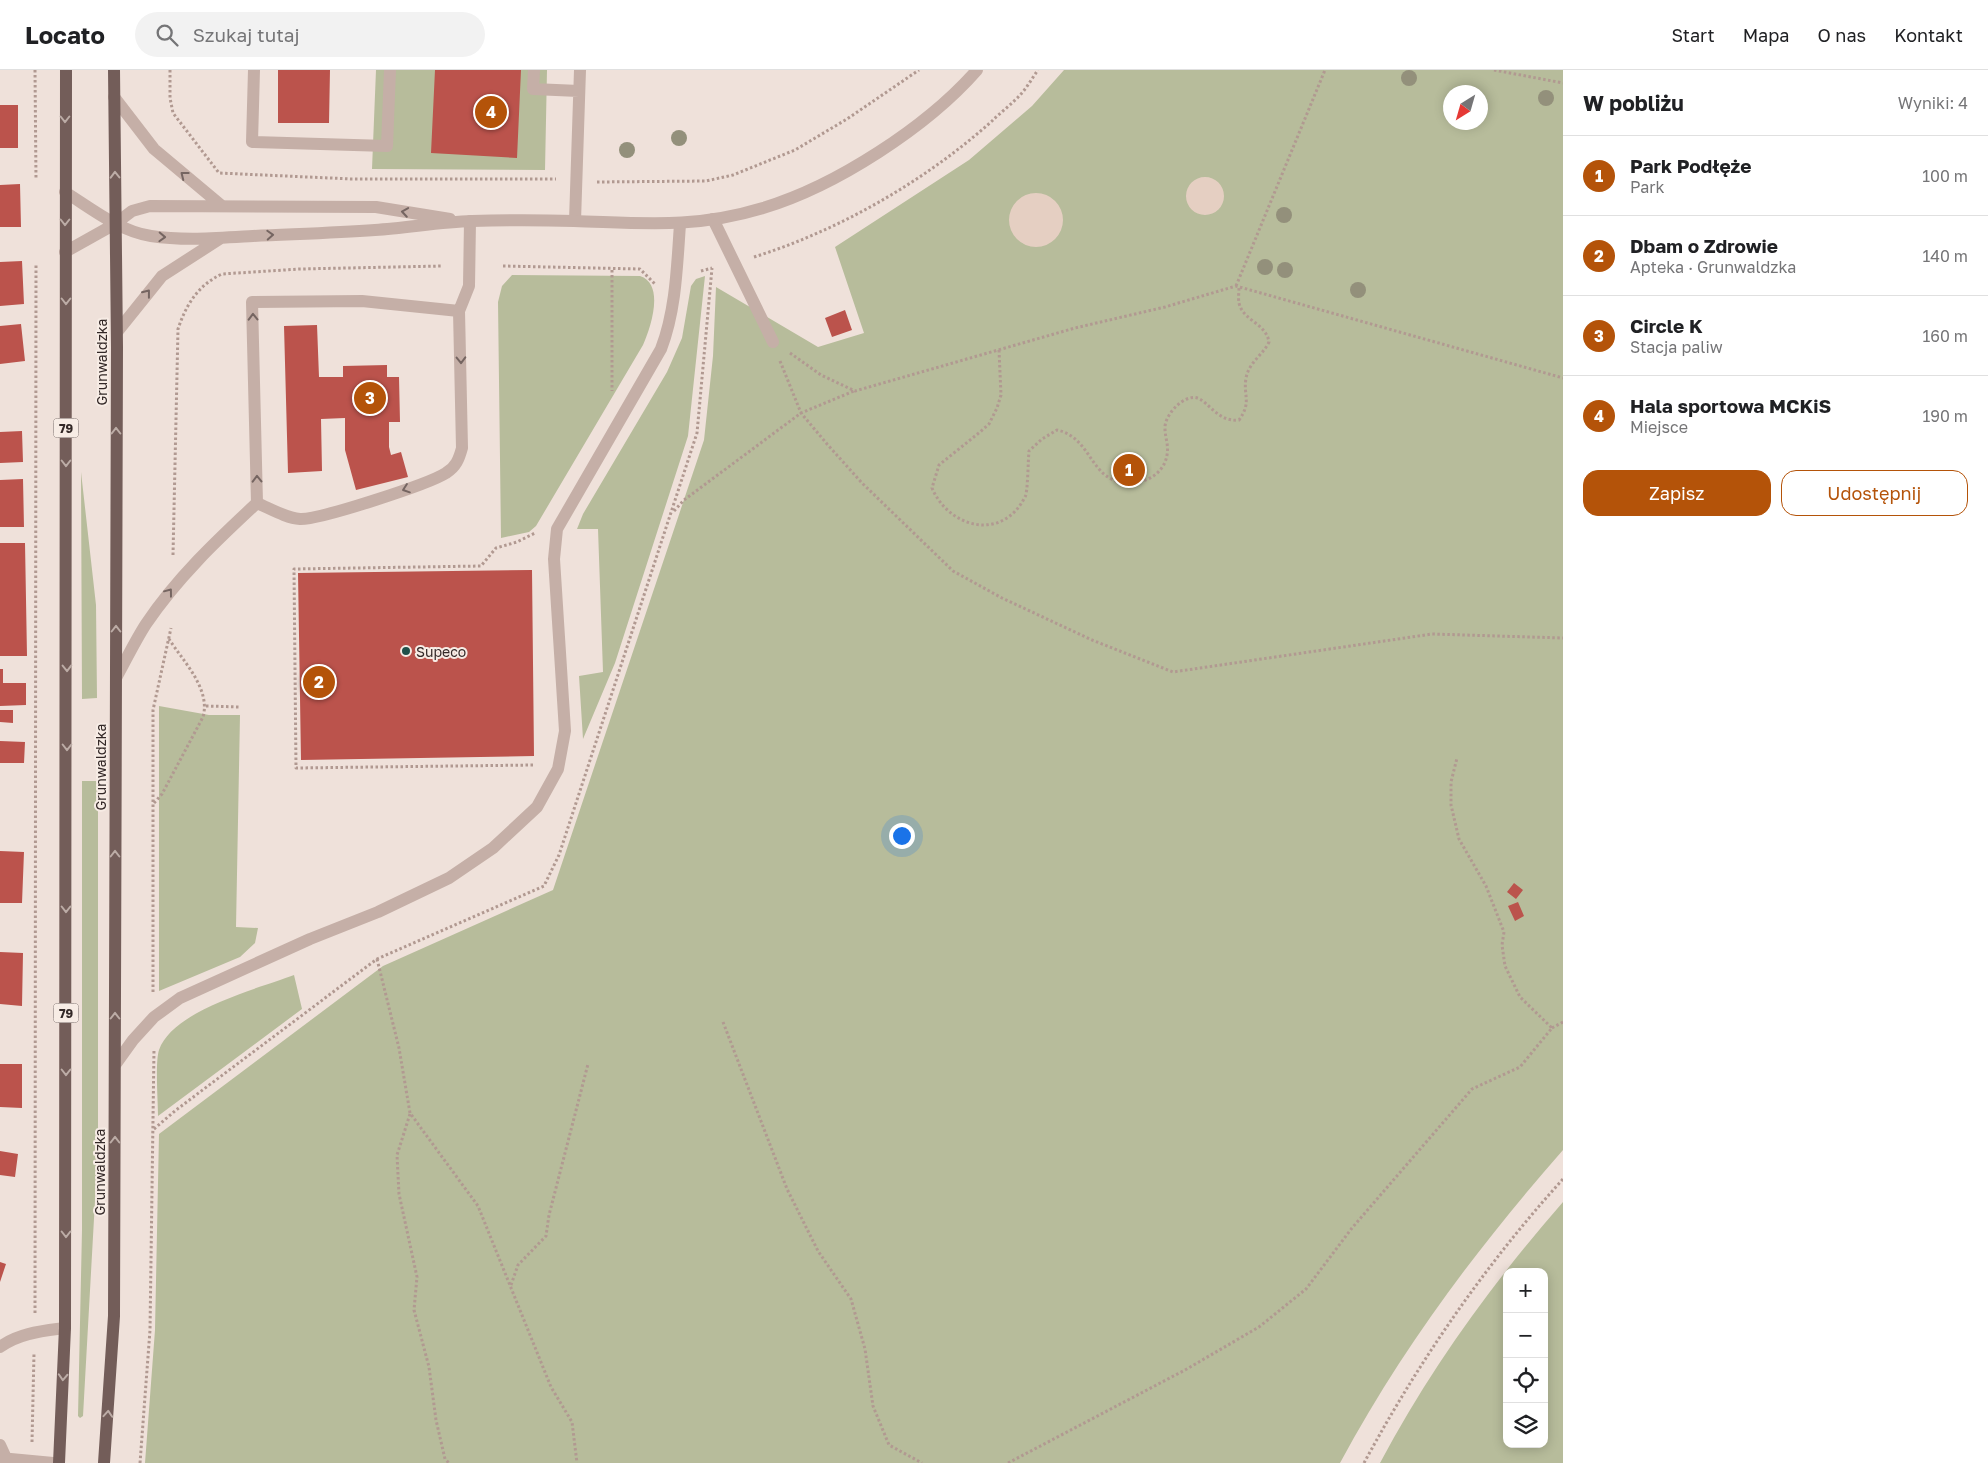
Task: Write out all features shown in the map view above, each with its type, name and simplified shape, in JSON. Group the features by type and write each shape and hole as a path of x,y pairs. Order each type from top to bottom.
{"main road":[{"name":"79","path":"59,1463 65,1328 66,70"},
{"name":"Grunwaldzka","path":"104,1463 114,1316 117,332 114,70"}],"street":[{"path":"254,70 252,142 388,146 390,70"},
{"path":"534,70 533,89 579,92"},
{"path":"575,221 580,70"},
{"path":"65,192 115,224 137,233 153,236 221,238 375,230 470,222 575,221 680,224 714,219 761,208 798,196 843,173 924,120 956,94 977,70"},
{"path":"114,97 154,149 222,206"},
{"path":"65,252 115,224 132,211 150,206 376,208 470,222"},
{"path":"714,219 733,263 773,342"},
{"path":"257,503 284,515 301,519 339,510 428,481 446,473 458,462 462,448 460,311 469,286 470,222"},
{"path":"115,1065 133,1040 154,1017 180,998 310,938 378,912 449,878 493,848 537,807 558,769 565,731 554,559 557,529 662,349 668,331 677,271 680,224"},
{"path":"117,332 162,276 221,238"},
{"path":"116,678 145,626 173,587 197,560 257,503 252,302 362,301 460,311"},
{"path":"0,1346 15,1338 65,1328"},
{"path":"0,1444 3,1458 53,1463"}],"path":[{"path":"35,70 36,180"},
{"path":"170,70 170,98 174,113 219,173 352,179 575,180 612,184 706,181 733,175 795,150 847,119 919,70"},
{"path":"701,271 785,246 834,225 890,195 976,135 1020,95 1038,70"},
{"path":"999,350 1001,395 997,408 984,428 940,465 932,488 937,500 951,512 962,520 982,527 999,524 1026,496 1029,451 1042,439 1057,430 1070,433 1083,444 1092,462 1111,479 1127,483 1154,477 1164,466 1168,455 1164,427 1172,412 1181,401 1192,397 1200,398 1220,417 1230,421 1239,420 1245,412 1248,400 1246,379 1251,364 1270,342 1266,330 1246,314 1240,305 1237,286 1325,70"},
{"path":"1494,70 1563,83"},
{"path":"34,1323 36,264"},
{"path":"173,561 178,329 185,307 201,289 211,279 222,274 300,269 442,266"},
{"path":"503,266 612,270 640,269 657,286"},
{"path":"154,1130 176,1110 377,959 544,886 560,855 673,512 697,433 712,268"},
{"path":"612,270 612,399"},
{"path":"673,512 684,500 801,413 855,391 1237,286 1563,378"},
{"path":"773,342 821,375 855,391"},
{"path":"773,342 801,413 862,483 953,571 1002,598 1083,636 1173,672 1432,634 1563,638"},
{"path":"532,765 296,768 294,569 481,566 496,548 533,535 540,527"},
{"path":"153,994 154,710 172,623"},
{"path":"153,803 162,794 203,717 206,706 204,693 168,638"},
{"path":"206,706 240,707"},
{"path":"1457,758 1451,782 1453,814 1459,839 1486,886 1504,932 1502,946 1506,966 1520,997 1552,1028"},
{"path":"377,959 399,1048 410,1113 478,1206 551,1387 572,1422 577,1463"},
{"path":"724,1022 787,1189 818,1251 851,1298 865,1349 873,1406 889,1445 922,1463"},
{"path":"1008,1463 1185,1370 1260,1327 1306,1289 1352,1228 1472,1089 1520,1067 1552,1028 1563,1022"},
{"path":"140,1463 150,1330 154,1047"},
{"path":"510,1286 518,1265 546,1236 549,1215 588,1064"},
{"path":"410,1113 397,1155 399,1194 417,1277 414,1310 429,1367 436,1420 445,1459 449,1463"},
{"path":"1364,1463 1404,1390 1466,1298 1507,1245 1563,1179"},
{"path":"31,1447 34,1352"}],"green space":[{"path":"376,70 547,70 545,170 372,169"},
{"path":"1064,70 1563,70 1563,1150 1501,1224 1442,1300 1389,1379 1340,1463 145,1463 155,1330 159,1134 383,966 553,890 704,440 713,356 716,287 818,347 864,333 835,247 969,160 1032,106"},
{"path":"512,275 640,276 648,281 652,288 654,307 643,345 536,526 529,532 501,538 498,302 502,286"},
{"path":"705,276 688,436 615,663 583,739 579,676 603,672 598,529 577,529 583,514 667,372 682,338 691,286 696,279"},
{"path":"81,472 96,605 97,698 82,699"},
{"path":"159,706 209,715 240,715 236,927 258,928 255,943 240,957 159,991"},
{"path":"82,781 98,781 98,1147 83,1416 80,1418 78,1416 82,1230"},
{"path":"294,975 302,1009 158,1116 158,1056 159,1050 167,1036 181,1023 198,1012 239,994"},
{"path":"1563,1202 1563,1463 1380,1463 1441,1360 1503,1275 1503,1448 1548,1448 1548,1268 1508,1268"}],"shaded area":[{"path":"1205,177 1218,183 1224,196 1218,209 1205,215 1192,209 1186,196 1192,183"},
{"path":"1036,193 1046,195 1055,201 1061,210 1063,220 1061,230 1055,239 1046,245 1036,247 1026,245 1017,239 1011,230 1009,220 1011,210 1017,201 1026,195"}],"building":[{"path":"278,70 330,70 329,123 278,123"},
{"path":"435,70 521,70 517,158 431,153"},
{"path":"0,105 18,105 18,148 0,148"},
{"path":"20,184 21,227 0,227 0,185"},
{"path":"22,261 24,304 0,306 0,262"},
{"path":"845,310 852,330 832,337 825,318"},
{"path":"21,324 25,361 0,364 0,326"},
{"path":"317,325 319,377 343,377 343,366 387,365 387,377 399,377 400,422 389,422 389,447 391,455 401,452 408,477 356,490 345,450 345,418 321,419 322,471 288,473 284,326"},
{"path":"22,431 23,462 0,463 0,432"},
{"path":"23,479 24,527 0,527 0,480"},
{"path":"0,543 25,543 27,656 0,656"},
{"path":"532,570 534,756 301,760 298,573"},
{"path":"0,669 3,669 3,683 26,683 26,705 0,706"},
{"path":"0,710 13,710 13,723 0,722"},
{"path":"0,741 25,742 24,763 0,763"},
{"path":"0,851 24,852 22,903 0,903"},
{"path":"1514,883 1523,890 1516,899 1507,892"},
{"path":"1518,902 1524,916 1515,921 1508,906"},
{"path":"0,952 23,953 22,1006 0,1004"},
{"path":"0,1064 22,1064 22,1108 0,1107"},
{"path":"0,1151 18,1154 15,1177 0,1175"},
{"path":"0,1262 6,1264 0,1282"}],"place":[{"name":"Hala sportowa MCKiS","path":"491,112"},
{"name":"Circle K","path":"370,398"},
{"name":"Park Podłęże","path":"1129,470"},
{"name":"Supeco","path":"406,651"},
{"name":"Dbam o Zdrowie","path":"319,682"}]}
